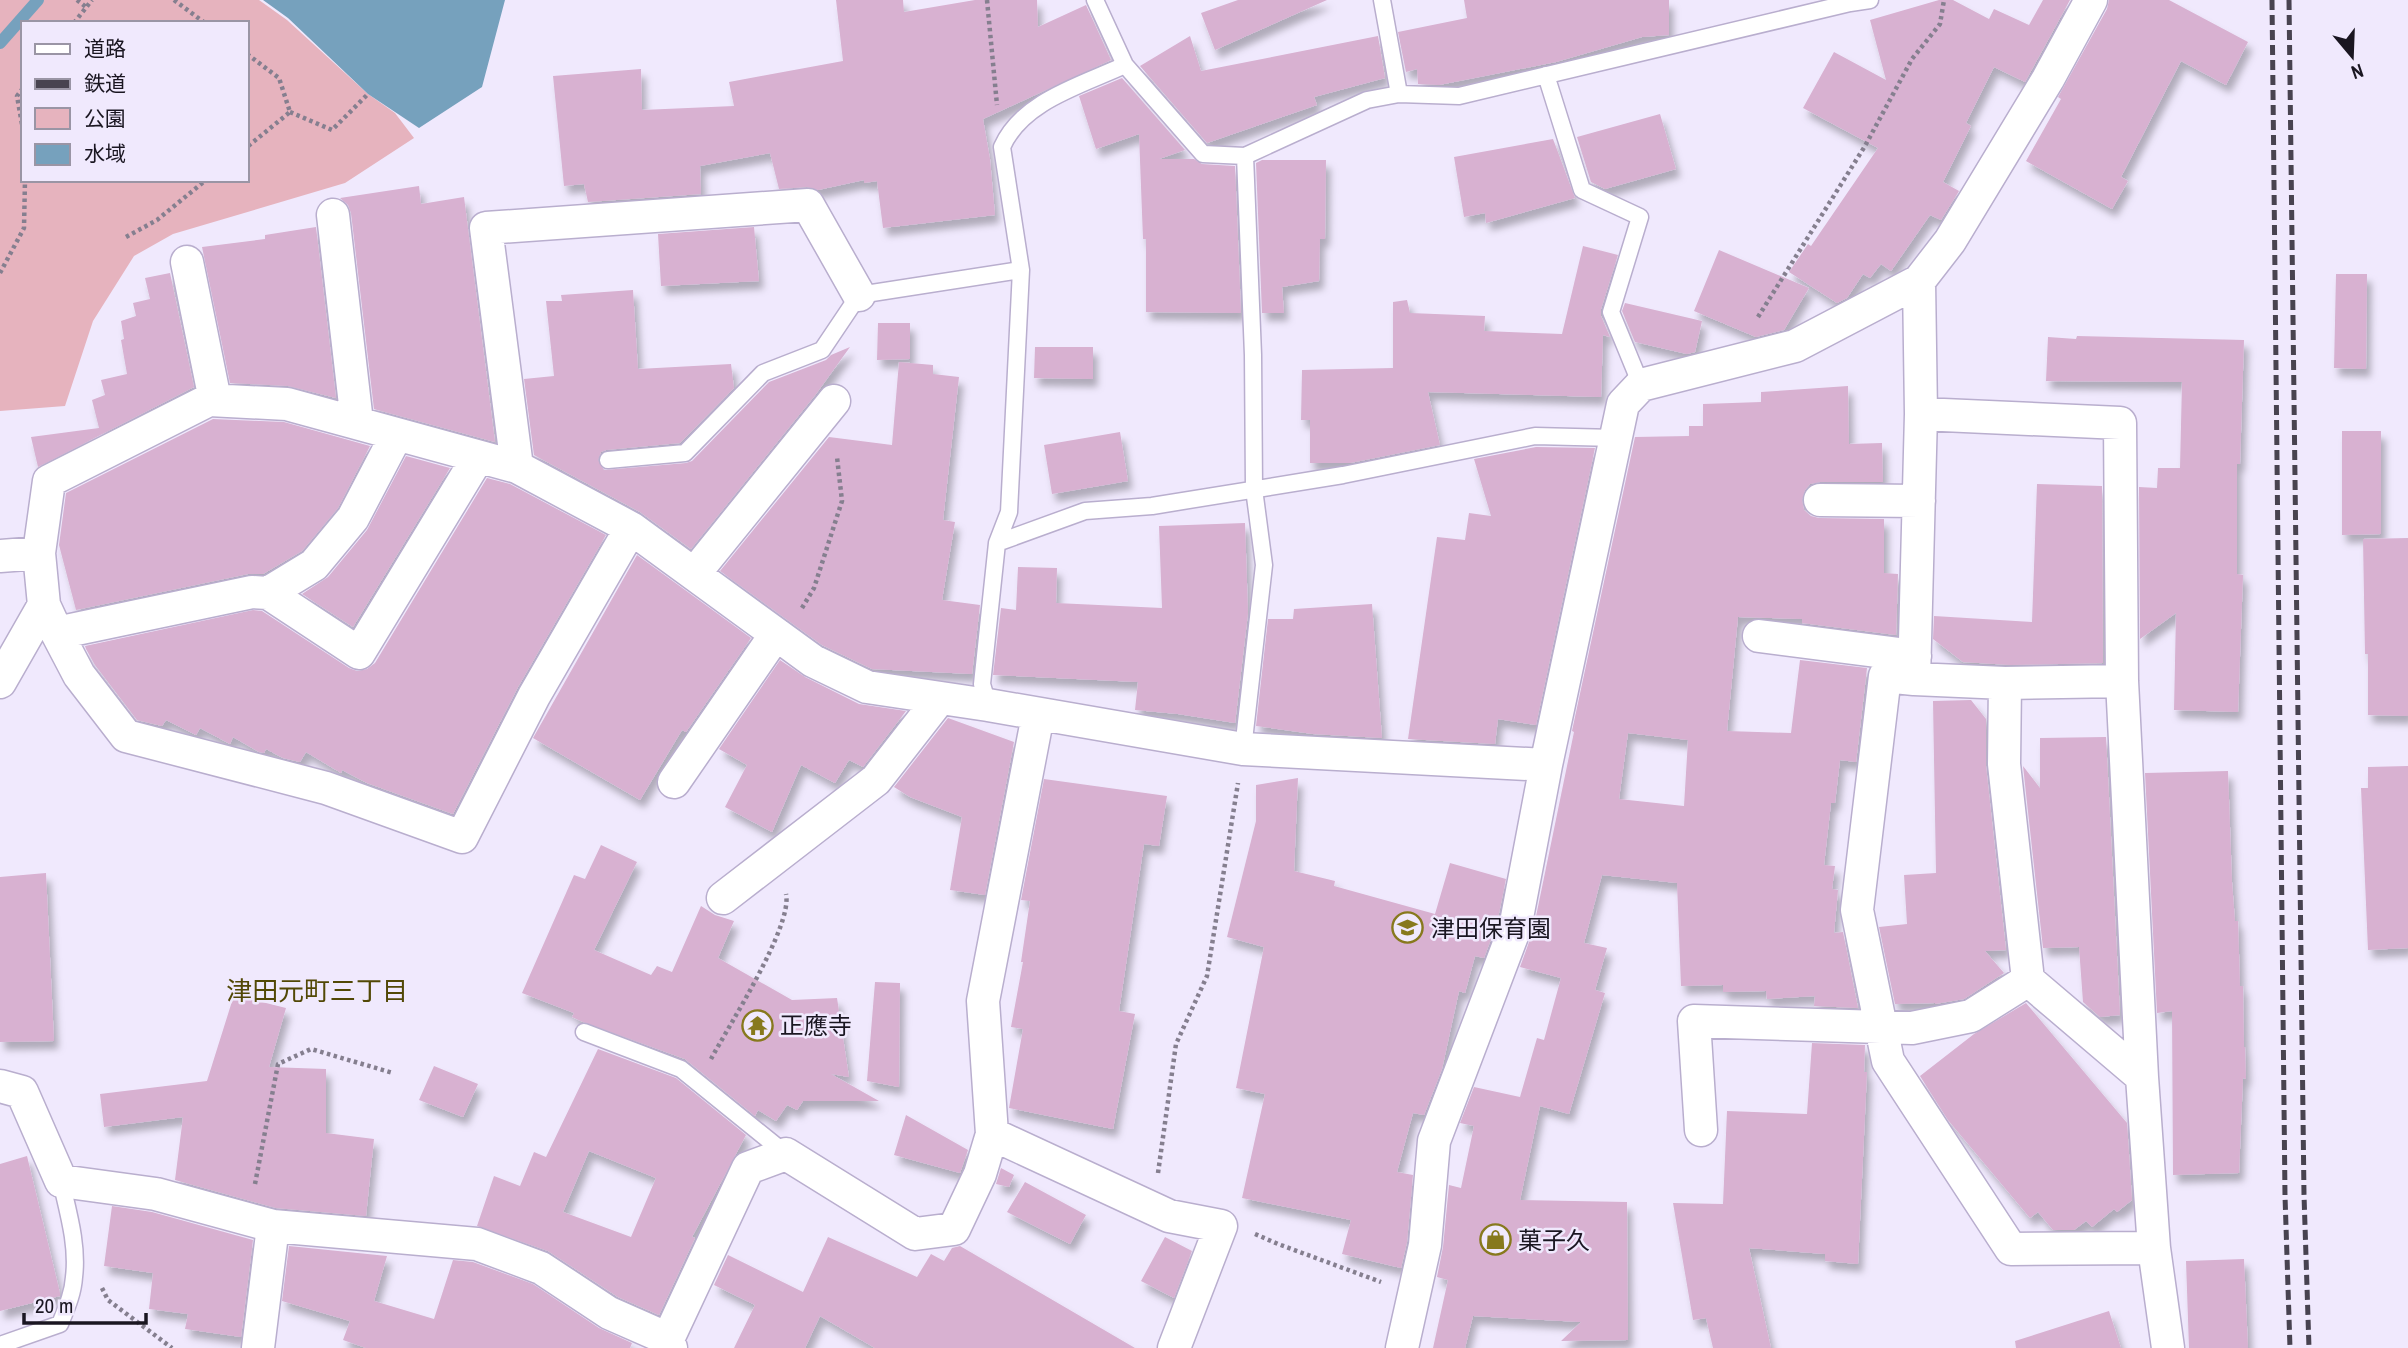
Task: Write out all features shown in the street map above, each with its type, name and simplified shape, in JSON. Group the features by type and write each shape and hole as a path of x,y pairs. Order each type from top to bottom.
{"street":[{"path":"1402,1348 1425,1245 1434,1141 1516,928 1546,765 1623,404 1641,385 1795,346 1919,281 1950,241 2048,79 2091,0"},
{"path":"517,467 485,228 808,205 859,295"},
{"path":"333,215 357,422"},
{"path":"187,262 215,400"},
{"path":"1915,668 1921,414 1919,281"},
{"path":"631,528 534,696 462,837 326,788 126,736 79,675 57,633 44,604 39,553 49,481 209,400 287,404 517,467 631,528 813,661 867,687 1243,749 1546,765"},
{"path":"694,574 833,403"},
{"path":"1921,414 2120,423 2122,681 2142,1077 2154,1248 2168,1348"},
{"path":"268,593 314,565 353,518 397,434"},
{"path":"57,633 252,592 268,593 359,653 478,457"},
{"path":"1820,500 1919,501"},
{"path":"0,556 39,553"},
{"path":"0,682 44,604"},
{"path":"674,782 779,636"},
{"path":"1759,636 1915,668 2005,682 2122,681"},
{"path":"1915,668 1885,676 1857,910 1888,1061 2011,1249 2154,1248"},
{"path":"2005,682 2004,764 2028,980 2142,1077"},
{"path":"723,898 876,780 940,698"},
{"path":"0,1086 22,1092 61,1181 156,1194 261,1223 477,1244 541,1268 609,1313 669,1344 748,1168 786,1154 915,1234 954,1229 980,1174 992,1134 983,1001 1038,715"},
{"path":"1701,1130 1694,1021 1912,1028 1971,1016 2028,980"},
{"path":"992,1134 1169,1216 1220,1226 1174,1348"},
{"path":"258,1348 261,1223"}],"lane":[{"path":"1095,0 1125,65 1203,154 1245,156 1367,100 1399,94 1458,96 1870,0"},
{"path":"1382,0 1399,94"},
{"path":"988,705 982,684 997,543 1009,512 1021,270 1002,147 1008,133 1041,104 1125,65"},
{"path":"1546,75 1582,190 1640,217 1611,312 1641,385"},
{"path":"1243,749 1264,565 1254,489 1253,355 1245,156"},
{"path":"608,460 685,453 763,373 822,350 859,295 1021,270"},
{"path":"997,543 1085,511 1152,506 1343,475 1535,436 1615,438"},
{"path":"584,1032 681,1069 786,1154"},
{"path":"0,1345 60,1324 75,1275 74,1237 61,1181"}],"path":[{"path":"77,0 86,7"},
{"path":"76,21 92,0"},
{"path":"174,0 202,21"},
{"path":"987,0 1002,147"},
{"path":"1730,363 1865,146 1912,59 1940,24 1944,0"},
{"path":"248,55 279,78 289,112"},
{"path":"21,91 17,96 21,119"},
{"path":"289,112 332,130 368,94"},
{"path":"248,146 289,112"},
{"path":"0,274 24,228 26,182"},
{"path":"127,237 157,220 204,182"},
{"path":"779,636 814,588 842,501 833,403"},
{"path":"1154,1209 1175,1044 1207,976 1243,749"},
{"path":"698,1082 777,936 788,903 779,856"},
{"path":"261,1223 278,1064 311,1049 393,1073"},
{"path":"1220,1226 1251,1231 1278,1244 1416,1294"},
{"path":"74,1237 108,1300 172,1348"}],"green space":[{"path":"0,0 259,0 287,20 368,94 395,113 414,138 345,183 173,234 134,256 93,321 65,406 0,411"}],"water":[{"path":"263,0 505,0 482,87 419,128 368,94 288,18"}],"building":[{"path":"836,0 903,0 904,12 975,0 1037,0 1038,27 1086,5 1111,60 983,119 995,215 883,228 877,181 864,183 864,180 818,190 807,187 779,189 770,153 700,166 701,194 588,202 584,184 564,186 553,76 641,69 642,110 734,106 729,82 843,61"},
{"path":"1238,0 1327,0 1215,50 1201,13"},
{"path":"1464,0 1669,0 1669,35 1642,37 1556,62 1439,85 1418,84 1417,69 1406,72 1398,32 1467,18"},
{"path":"1939,0 1953,0 1989,19 1994,9 2029,25 2043,0 2070,0 2025,82 1994,67 1966,123 1971,126 1943,182 1959,191 1941,220 1930,215 1891,271 1881,264 1870,278 1863,274 1847,298 1837,303 1789,272 1808,244 1811,246 1878,148 1803,108 1834,52 1886,80 1870,20"},
{"path":"2109,0 2169,0 2248,42 2226,85 2181,61 2121,177 2128,181 2112,209 2026,161 2061,99 2058,97 2107,9"},
{"path":"1190,36 1201,71 1378,36 1385,78 1314,97 1317,105 1207,143 1140,66"},
{"path":"1122,78 1185,150 1159,159 1194,159 1202,164 1235,166 1241,313 1146,312 1146,239 1143,239 1139,134 1096,149 1079,96"},
{"path":"1660,114 1676,169 1605,189 1591,182 1577,137"},
{"path":"1553,139 1575,198 1486,223 1485,213 1464,217 1454,157"},
{"path":"1262,160 1326,160 1325,239 1320,239 1319,281 1282,287 1284,313 1262,313 1256,163"},
{"path":"419,186 421,204 464,197 495,442 374,409 351,213 348,205 340,198"},
{"path":"316,227 336,398 288,386 230,383 202,247 265,239 265,235"},
{"path":"754,227 759,281 661,286 658,234"},
{"path":"1583,246 1618,255 1601,309 1601,316 1610,337 1603,335 1601,397 1428,392 1440,445 1350,463 1310,463 1310,420 1301,420 1302,370 1393,368 1393,302 1407,300 1410,313 1485,316 1484,331 1562,334"},
{"path":"1719,250 1809,288 1784,330 1756,337 1694,311"},
{"path":"170,273 194,387 38,467 31,437 99,428 92,400 105,395 101,380 127,374 121,340 124,339 121,321 136,316 133,303 150,299 145,278"},
{"path":"2336,274 2367,274 2366,369 2334,368"},
{"path":"633,290 638,369 731,364 734,388 680,443 606,450 601,452 598,460 604,470 692,461 769,382 826,360 850,347 816,394 691,549 640,512 534,455 524,379 554,376 546,301 562,301 561,295"},
{"path":"1625,303 1702,321 1695,352 1687,354 1635,342 1622,311"},
{"path":"878,323 910,323 910,359 877,360"},
{"path":"2077,336 2244,340 2240,464 2237,464 2237,574 2243,575 2238,712 2174,710 2176,613 2140,639 2139,487 2157,488 2158,468 2180,468 2182,382 2046,381 2048,337 2076,339"},
{"path":"1035,347 1093,347 1093,379 1034,378"},
{"path":"899,362 933,365 933,374 959,377 943,520 955,522 942,600 980,605 972,674 872,669 822,645 720,571 829,437 892,445"},
{"path":"1848,386 1849,444 1882,443 1883,482 1810,484 1802,500 1804,510 1819,518 1884,519 1884,573 1898,574 1896,635 1802,623 1802,619 1738,617 1727,731 1791,733 1800,660 1867,668 1856,762 1840,760 1835,803 1831,803 1824,865 1835,866 1832,889 1838,890 1834,933 1843,932 1858,1008 1814,1006 1815,996 1767,999 1766,991 1723,992 1723,985 1681,986 1677,883 1602,875 1584,943 1607,948 1595,990 1605,993 1569,1114 1540,1106 1520,1200 1627,1202 1628,1340 1561,1341 1581,1322 1473,1316 1465,1348 1433,1348 1448,1280 1437,1277 1449,1185 1461,1188 1474,1126 1460,1123 1474,1087 1520,1097 1537,1038 1544,1040 1561,978 1520,967 1533,931 1574,732 1572,731 1635,437 1689,436 1689,426 1703,426 1703,404 1761,402 1761,392","holes":["1628,733 1688,740 1684,806 1619,799"]},
{"path":"213,419 284,422 370,446 338,508 302,551 263,574 248,574 76,610 59,545 66,493"},
{"path":"2342,431 2381,431 2381,534 2342,535"},
{"path":"1120,432 1128,481 1052,494 1044,445"},
{"path":"1536,447 1595,448 1536,725 1498,719 1495,744 1408,739 1437,537 1465,540 1469,513 1491,516 1474,459"},
{"path":"406,456 450,468 353,627 302,594 328,577 367,530"},
{"path":"487,478 510,484 606,535 518,687 453,814 367,783 342,770 341,773 306,752 300,762 283,758 266,749 264,753 259,752 233,737 230,744 200,728 196,735 166,720 162,726 137,720 86,649 85,646 253,610 262,611 349,668 357,671 367,669 375,663"},
{"path":"2037,484 2102,486 2103,663 2011,665 1963,662 1933,639 1934,616 2032,622"},
{"path":"1245,523 1248,613 1235,723 1135,710 1138,682 993,675 1001,608 1016,610 1018,567 1057,568 1056,603 1162,608 1159,526"},
{"path":"2408,538 2408,716 2368,715 2363,539"},
{"path":"637,555 751,638 686,732 682,730 640,800 533,738"},
{"path":"1372,604 1382,738 1313,734 1256,726 1268,619 1293,619 1294,609"},
{"path":"780,660 805,677 859,704 906,711 863,767 849,760 835,783 801,765 772,832 725,807 747,765 719,749"},
{"path":"1971,700 1986,719 1986,766 2006,950 1985,951 2004,973 1964,999 1935,1004 1895,1004 1879,927 1907,924 1904,875 1936,873 1933,701"},
{"path":"948,718 1014,742 985,895 950,890 962,817 910,797 894,787"},
{"path":"2106,737 2120,1015 2100,1017 2083,1002 2079,947 2043,948 2023,766 2040,788 2040,738"},
{"path":"2408,766 2408,948 2368,950 2361,788 2368,788 2368,767"},
{"path":"2228,771 2232,882 2235,921 2238,921 2240,986 2243,986 2246,1079 2243,1078 2239,1173 2173,1175 2172,1011 2157,1013 2145,773"},
{"path":"1298,778 1294,871 1335,881 1334,886 1435,914 1450,863 1506,879 1497,923 1484,958 1475,956 1465,993 1459,991 1442,1069 1424,1115 1413,1113 1397,1172 1413,1175 1407,1242 1401,1268 1342,1254 1351,1220 1242,1198 1265,1094 1236,1088 1264,947 1227,937 1256,821 1256,785"},
{"path":"1044,779 1167,796 1159,846 1144,844 1119,1011 1135,1014 1113,1129 1009,1108 1023,1029 1011,1027 1023,962 1030,901 1021,900"},
{"path":"601,845 637,862 594,950 651,975 657,966 672,972 701,906 715,915 734,921 718,958 792,1000 837,998 849,1077 831,1074 879,1101 803,1101 797,1110 787,1105 776,1121 758,1110 755,1116 685,1059 583,1022 572,1017 574,1013 522,993 574,875 585,879"},
{"path":"46,873 54,1041 0,1042 0,877"},
{"path":"875,982 900,983 899,1087 867,1081"},
{"path":"234,995 286,1008 269,1067 326,1069 326,1133 374,1139 366,1216 276,1208 175,1180 183,1117 104,1127 100,1094 207,1081"},
{"path":"2026,1003 2127,1123 2132,1200 2117,1212 2114,1209 2092,1227 2086,1221 2074,1230 2053,1230 2038,1212 2030,1218 1948,1120 1920,1076 1974,1034"},
{"path":"1812,1043 1865,1045 1864,1072 1867,1072 1858,1264 1825,1261 1825,1254 1749,1248 1771,1348 1713,1348 1706,1318 1693,1320 1673,1203 1723,1204 1727,1111 1807,1114"},
{"path":"598,1049 676,1078 746,1135 692,1237 695,1238 659,1315 618,1297 548,1251 477,1226 494,1176 520,1186 534,1152 546,1157","holes":["589,1151 656,1178 631,1237 563,1212"]},
{"path":"434,1066 478,1084 463,1117 419,1100"},
{"path":"906,1115 968,1150 960,1173 894,1155"},
{"path":"27,1156 60,1296 0,1311 0,1164"},
{"path":"1001,1168 1014,1175 1009,1187 996,1184"},
{"path":"1025,1182 1086,1215 1070,1244 1007,1212"},
{"path":"112,1206 152,1212 253,1240 241,1337 185,1329 188,1314 149,1309 153,1273 104,1266"},
{"path":"828,1237 917,1277 931,1254 944,1261 952,1248 960,1246 1135,1348 875,1348 820,1316 805,1348 734,1348 755,1305 714,1285 728,1255 803,1292"},
{"path":"1165,1237 1192,1251 1174,1298 1141,1281"},
{"path":"289,1246 387,1256 374,1301 434,1319 453,1260 473,1262 533,1284 599,1328 632,1343 630,1348 366,1348 343,1340 350,1321 282,1301"},
{"path":"2244,1259 2248,1348 2189,1348 2186,1261"},
{"path":"2109,1311 2121,1348 2016,1348 2015,1341"}],"waterway":[{"path":"0,43 38,0"}],"railway":[{"path":"2272,0 2285,1196 2290,1348"},
{"path":"2289,0 2304,1195 2309,1348"}],"place":[{"name":"津田保育園","path":"1408,928"},
{"name":"正應寺","path":"757,1025"},
{"name":"菓子久","path":"1495,1240"}],"district":[{"name":"津田元町三丁目","path":"317,990"}]}
